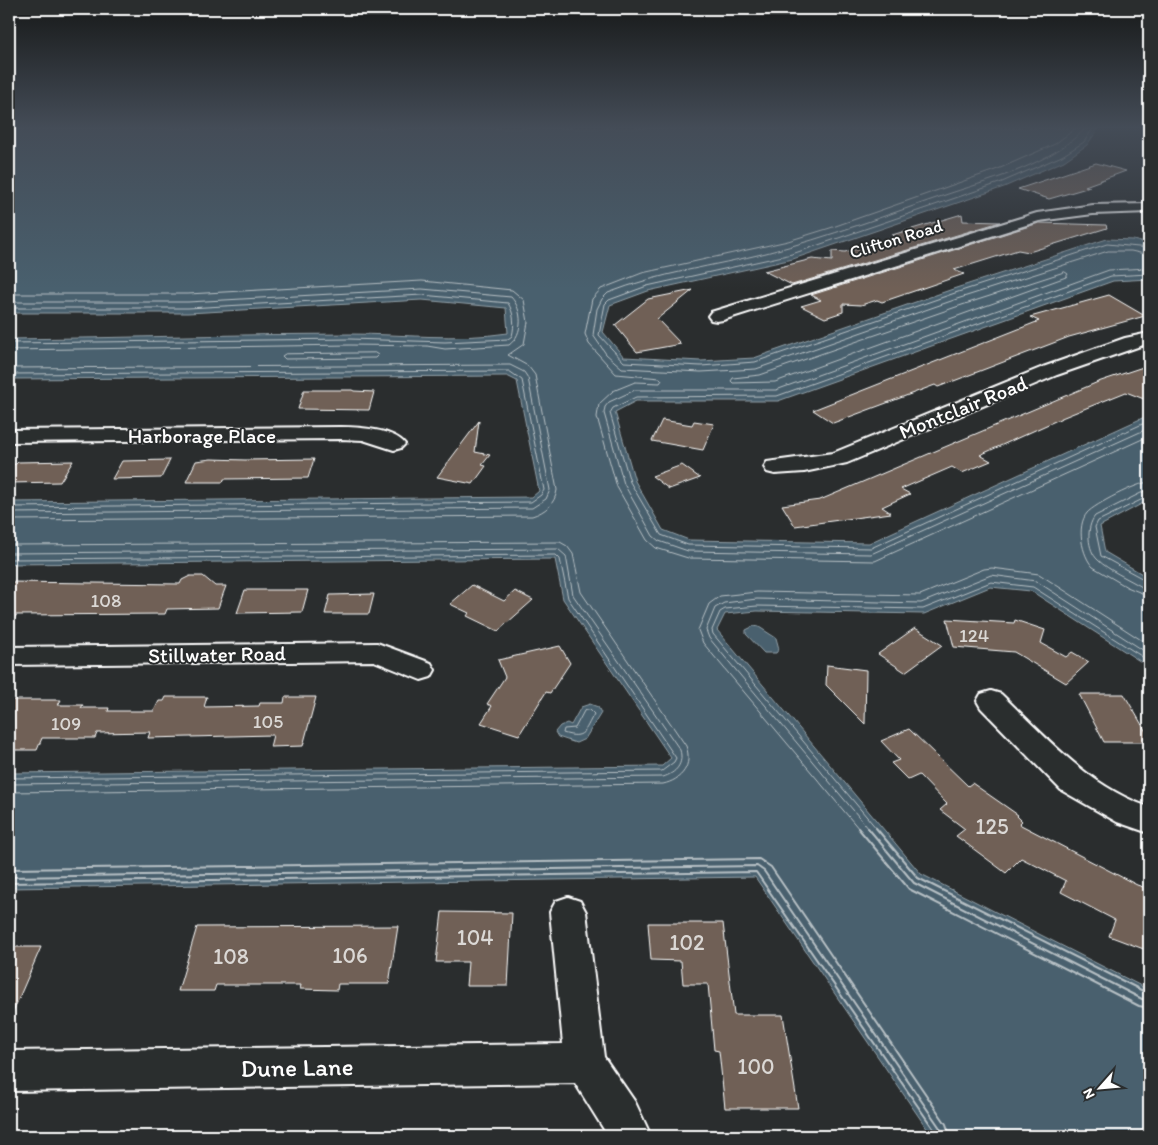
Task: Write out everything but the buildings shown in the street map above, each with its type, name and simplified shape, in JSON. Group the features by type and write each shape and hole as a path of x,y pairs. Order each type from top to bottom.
{"street":[{"name":"Clifton Road","path":"717,316 1037,217 1099,208 1149,208"},
{"name":"Montclair Road","path":"775,468 804,465 839,458 1050,371 1131,342 1149,338"},
{"name":"Harborage Place","path":"9,436 341,433 366,434 394,444"},
{"name":"Stillwater Road","path":"9,656 377,652 421,670"},
{"path":"991,701 1072,781 1128,813 1149,820"},
{"path":"568,912 585,1063 620,1116 630,1136"},
{"name":"Dune Lane","path":"9,1071 585,1063"}],"water":[{"path":"9,181 1017,181 793,259 648,291 610,305 603,332 624,357 701,361 754,358 953,289 1107,239 1133,240 1149,244 1149,279 1113,281 778,401 636,401 615,412 635,481 663,530 689,540 869,543 1149,415 1149,500 1100,526 1105,552 1149,578 1149,667 1031,591 990,587 924,614 757,611 725,614 717,630 921,874 1149,990 1149,1136 932,1136 755,877 9,888 9,773 662,766 671,758 563,599 555,559 9,564 9,502 532,497 539,491 517,381 507,376 9,379 9,339 307,334 469,337 508,333 506,308 422,300 188,313 9,313"},
{"path":"754,626 759,627 776,638 779,649 776,653 764,653 746,634 746,630"},
{"path":"590,704 598,707 601,713 585,739 576,743 558,737 555,732 560,726 567,723 571,725 581,707"}]}
